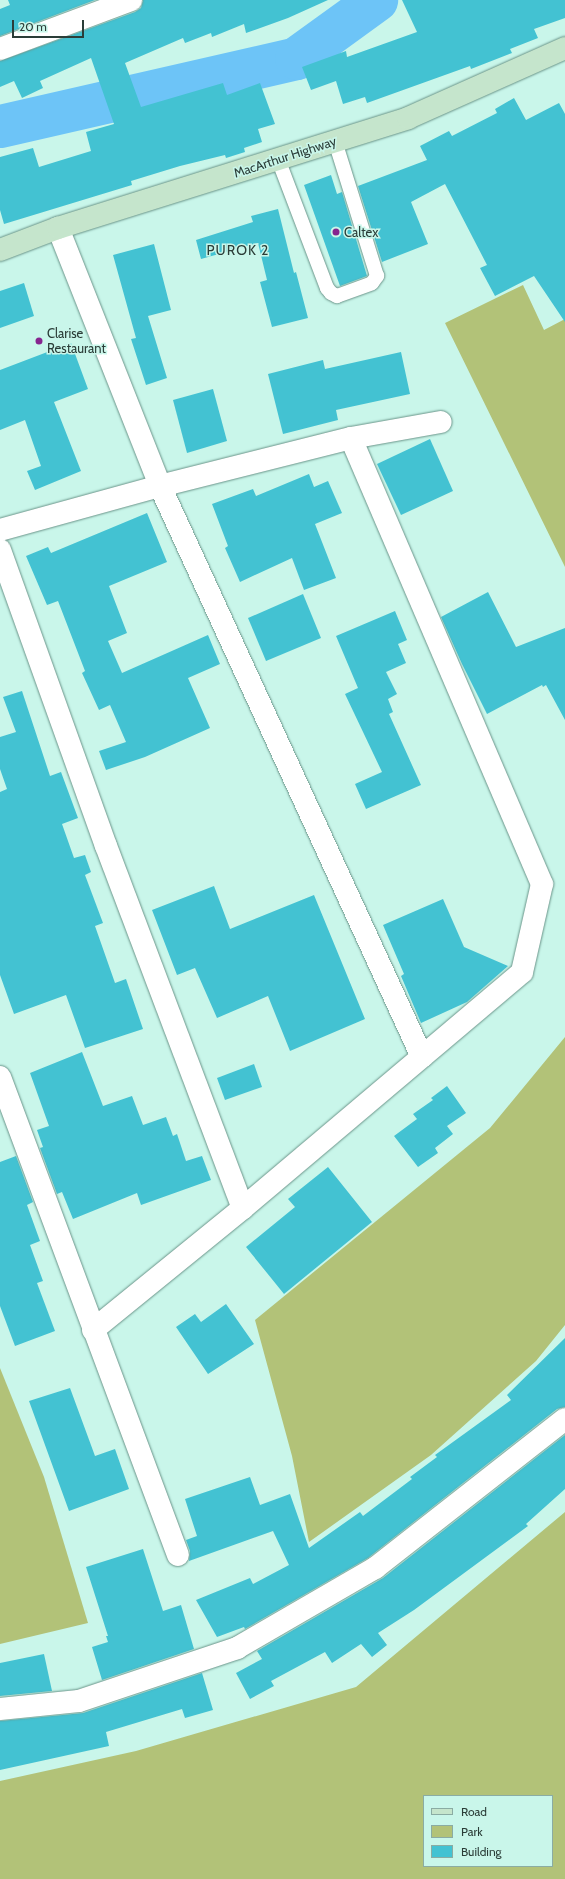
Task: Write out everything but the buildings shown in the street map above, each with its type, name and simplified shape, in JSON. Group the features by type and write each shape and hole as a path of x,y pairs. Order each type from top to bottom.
{"main road":[{"name":"MacArthur Highway","path":"0,250 58,228 408,118 565,48"}],"street":[{"path":"0,49 131,0"},
{"path":"58,228 160,486 422,1057"},
{"path":"0,530 160,486 351,438 441,422"},
{"path":"93,1330 243,1208 522,972 542,884 351,438"},
{"path":"0,550 106,846 243,1208"},
{"path":"0,1077 178,1556"},
{"path":"0,1709 79,1701 237,1648 375,1568 565,1419"}],"lane":[{"path":"278,159 327,288 336,296 372,283 377,276 334,141"}],"green space":[{"path":"523,285 544,330 565,319 565,567 445,323"},
{"path":"565,1037 565,1325 536,1361 431,1455 309,1542 292,1456 255,1320 490,1128"},
{"path":"0,1368 44,1477 88,1623 0,1644"},
{"path":"565,1512 565,1879 0,1879 0,1781 136,1751 356,1687"}],"waterway":[{"path":"0,126 296,58 376,0"}],"place":[{"name":"Caltex","path":"336,232"},
{"name":"Clarise Restaurant","path":"39,341"}],"district":[{"name":"PUROK 2","path":"238,250"}]}
